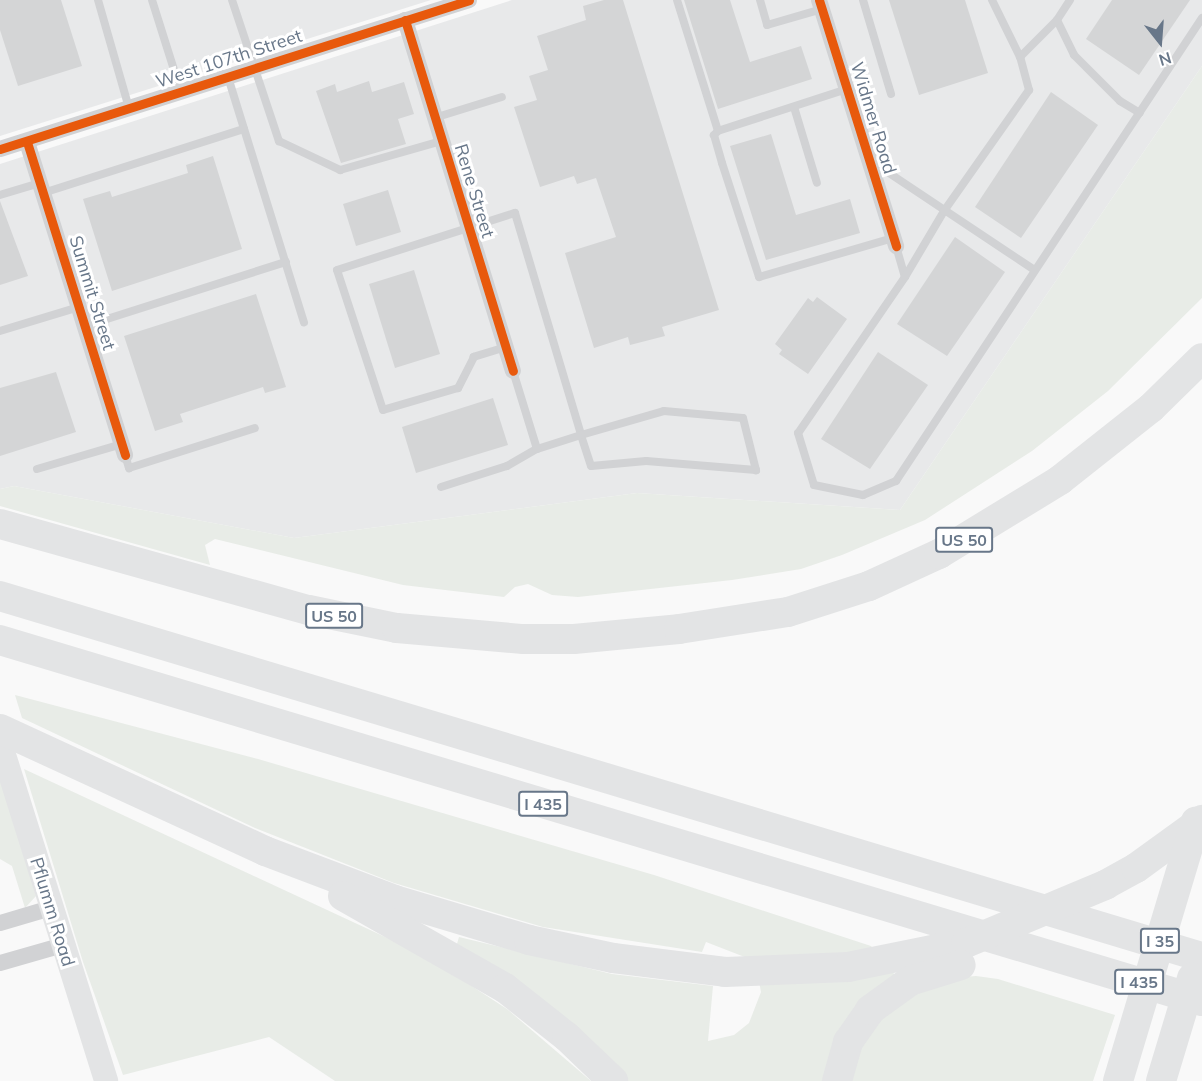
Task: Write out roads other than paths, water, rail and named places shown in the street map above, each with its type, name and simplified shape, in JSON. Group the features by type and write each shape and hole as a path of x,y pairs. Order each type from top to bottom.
{"highway":[{"name":"US 50","path":"0,524 309,610 397,628 524,639 574,639 679,628 788,612 869,586 939,554 1060,480 1151,408 1202,358"},
{"name":"I 435","path":"13,600 1202,957"},
{"name":"I 435","path":"0,640 1202,1001"},
{"path":"0,729 265,851 395,900 529,940 613,958 724,972 848,967 966,943 1105,885 1144,862 1202,820"},
{"name":"I 35","path":"1118,1081 1202,801"},
{"path":"265,851 505,988 560,1031 613,1081"},
{"name":"I 35","path":"1161,1081 1202,944"},
{"path":"837,1081 848,1042 858,1025 897,988 927,974 1023,948"}],"main road":[{"name":"Pflumm Road","path":"0,742 106,1081"}],"street":[{"name":"West 107th Street","path":"0,149 464,1"},
{"name":"Widmer Road","path":"821,4 895,242"},
{"name":"Rene Street","path":"405,20 513,371"},
{"name":"Summit Street","path":"27,142 124,449"},
{"path":"0,923 51,908"},
{"path":"0,963 63,945"}],"lane":[{"path":"98,0 129,108"},
{"path":"152,0 181,92"},
{"path":"232,0 279,141 340,170 441,141"},
{"path":"677,0 718,131"},
{"path":"760,0 767,25 821,4"},
{"path":"863,0 891,94"},
{"path":"992,0 1020,57 1029,90 944,212 906,277 798,433 814,484 863,495 896,481 1033,269 1202,18"},
{"path":"1020,57 1057,20 1070,0"},
{"path":"1057,20 1074,55 1120,101 1140,112"},
{"path":"228,76 304,322"},
{"path":"847,89 718,131 714,135 759,277 895,242 906,277"},
{"path":"434,118 502,97"},
{"path":"794,107 817,183"},
{"path":"0,195 42,188 244,129"},
{"path":"869,160 1033,269"},
{"path":"441,487 507,466 537,449 581,435 664,411 743,418 756,470 646,461 591,466 581,435 515,213 337,270 383,410 458,388 474,357 506,347"},
{"path":"85,326 286,262"},
{"path":"0,331 79,307"},
{"path":"513,371 537,449"},
{"path":"37,469 124,449 129,468 255,428"}]}
